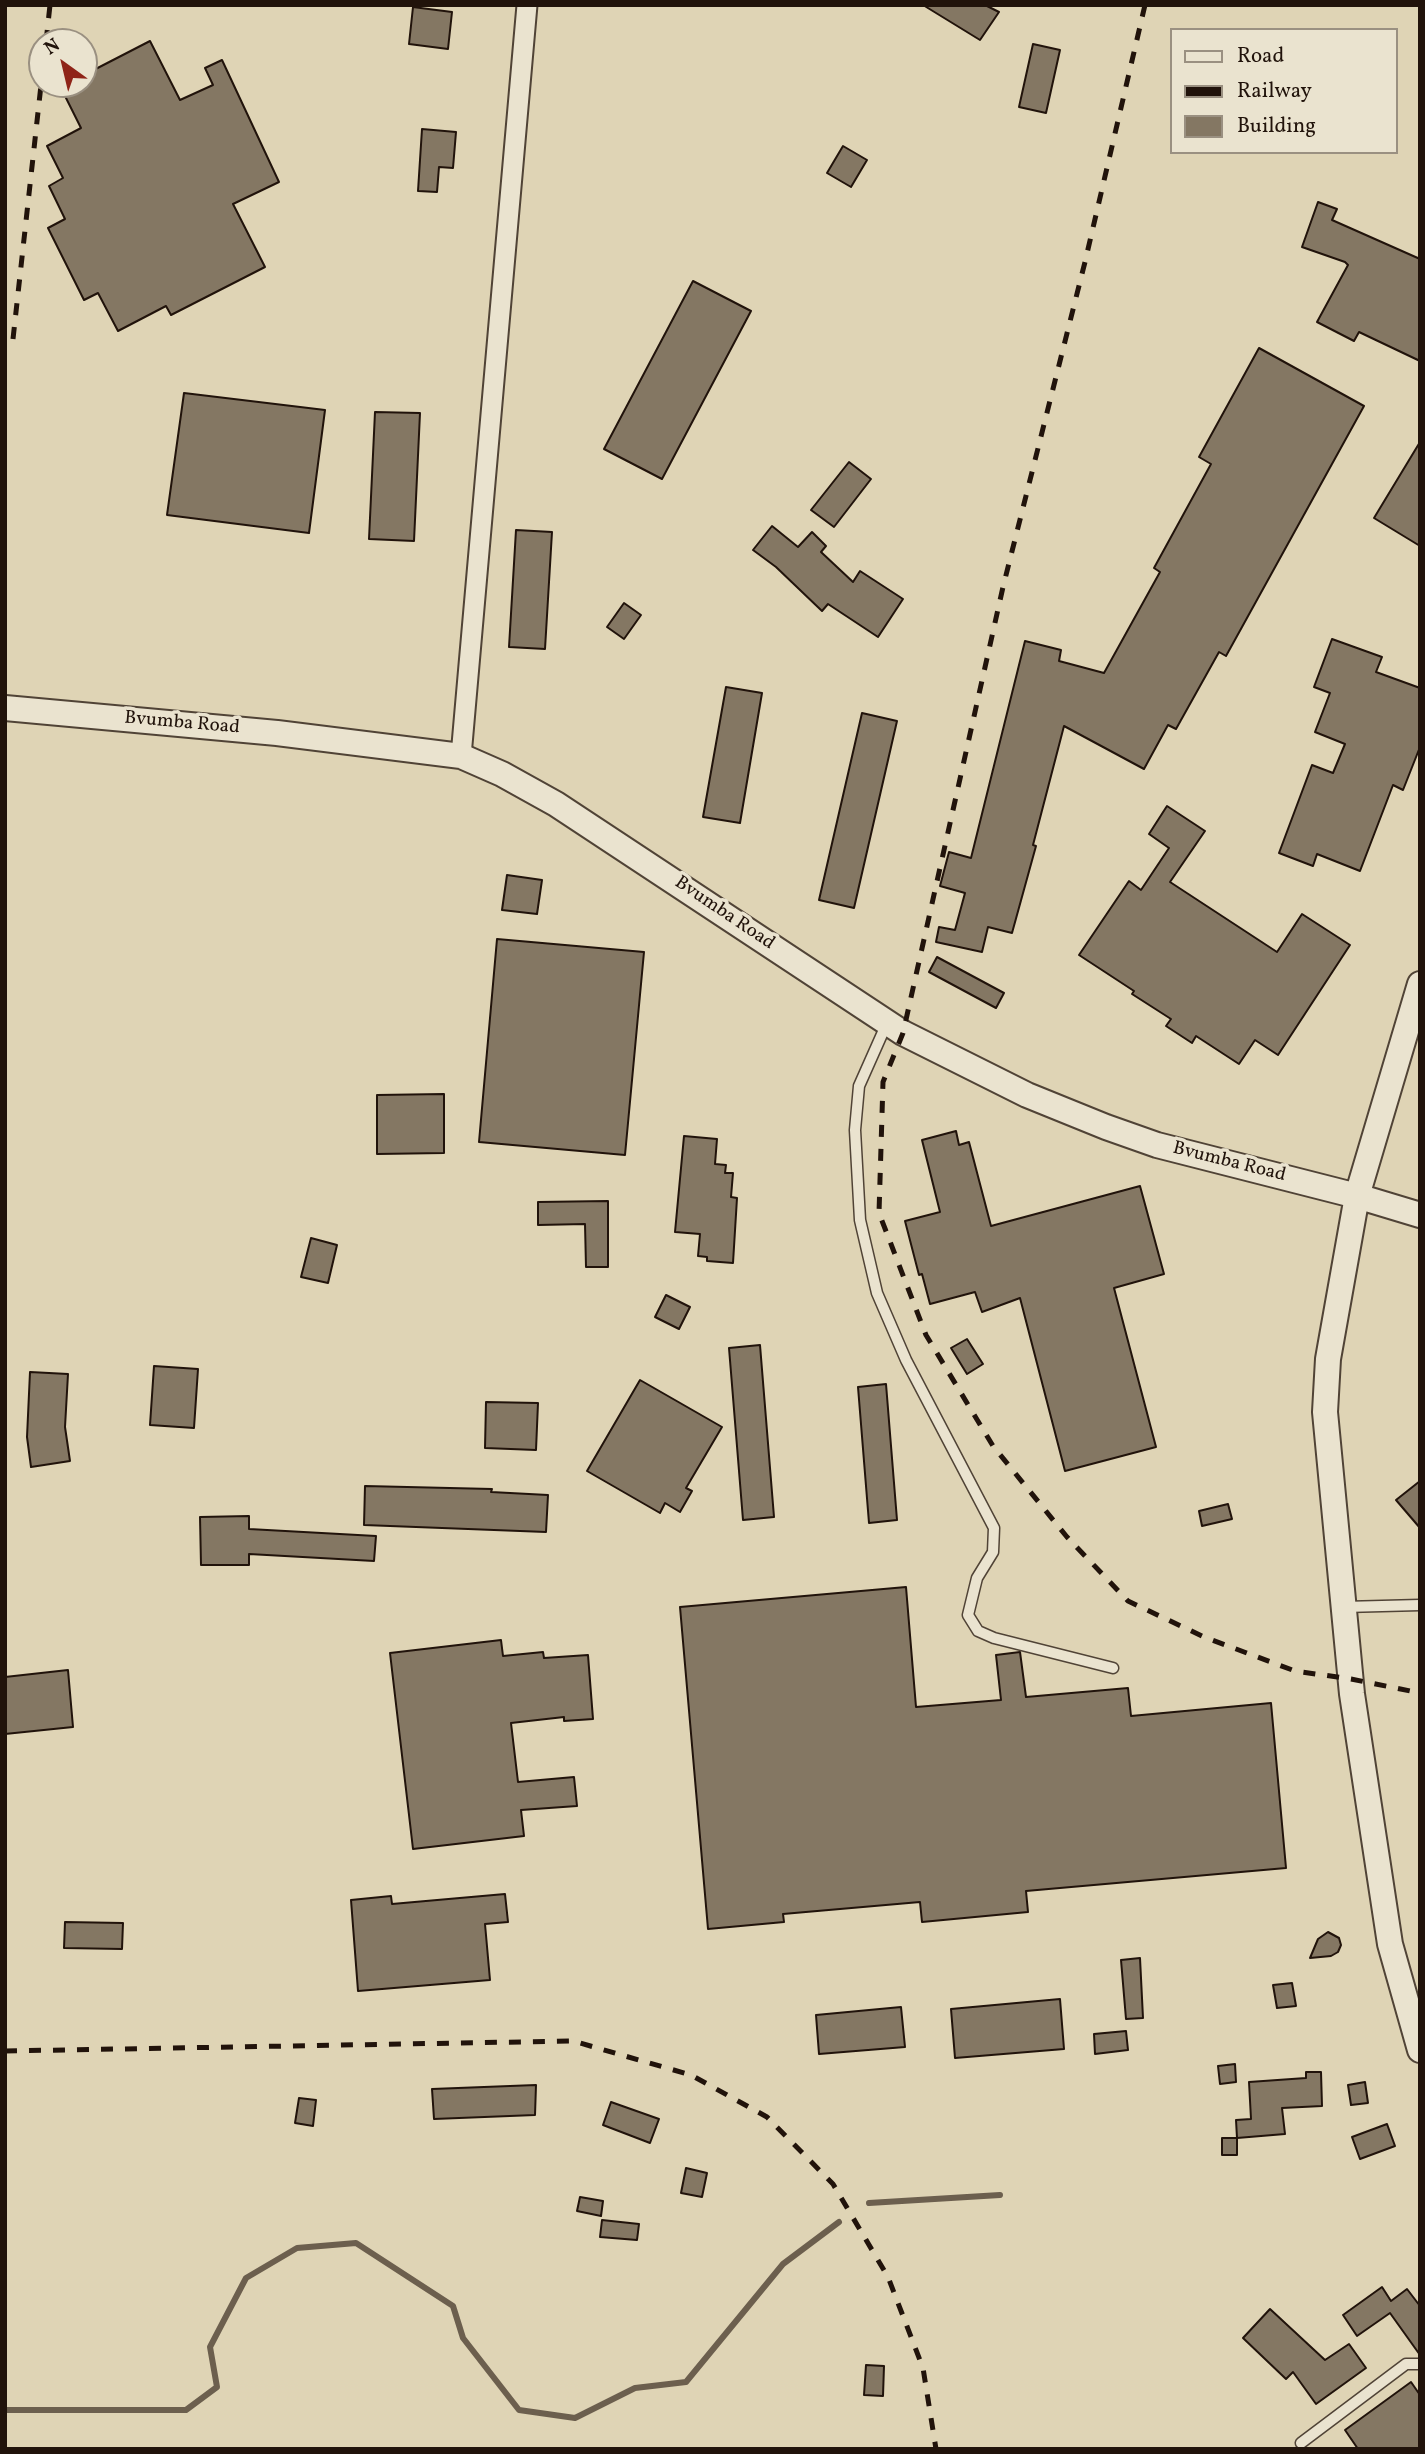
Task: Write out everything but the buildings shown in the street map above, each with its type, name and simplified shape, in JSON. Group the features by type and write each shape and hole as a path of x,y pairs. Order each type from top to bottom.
{"street":[{"path":"461,756 527,5"},
{"name":"Bvumba Road","path":"5,708 277,733 461,756 502,774 556,804 887,1023 1027,1095 1157,1144 1420,1215"},
{"path":"1417,997 1357,1196 1328,1359 1325,1412 1352,1694 1390,1944 1420,2050"}],"lane":[{"path":"887,1023 859,1086 855,1130 860,1220 877,1293 906,1360 994,1528 993,1552 977,1578 968,1615 978,1631 995,1638 1113,1668"},
{"path":"1344,1606 1420,1605"},
{"path":"1301,2443 1406,2364 1420,2364"}],"waterway":[{"path":"869,2203 1000,2195"},
{"path":"5,2410 186,2410 217,2387 210,2347 246,2278 297,2248 356,2243 453,2306 463,2338 519,2410 575,2418 635,2388 686,2382 783,2264 839,2222"}],"railway":[{"path":"48,28 50,5"},
{"path":"1145,5 1085,262 1003,587 903,1033 883,1082 879,1213 926,1335 993,1446 1067,1537 1128,1601 1204,1637 1295,1671 1420,1693"},
{"path":"13,339 40,98"},
{"path":"5,2051 573,2041 691,2075 767,2117 833,2184 888,2277 923,2368 936,2449"}]}
